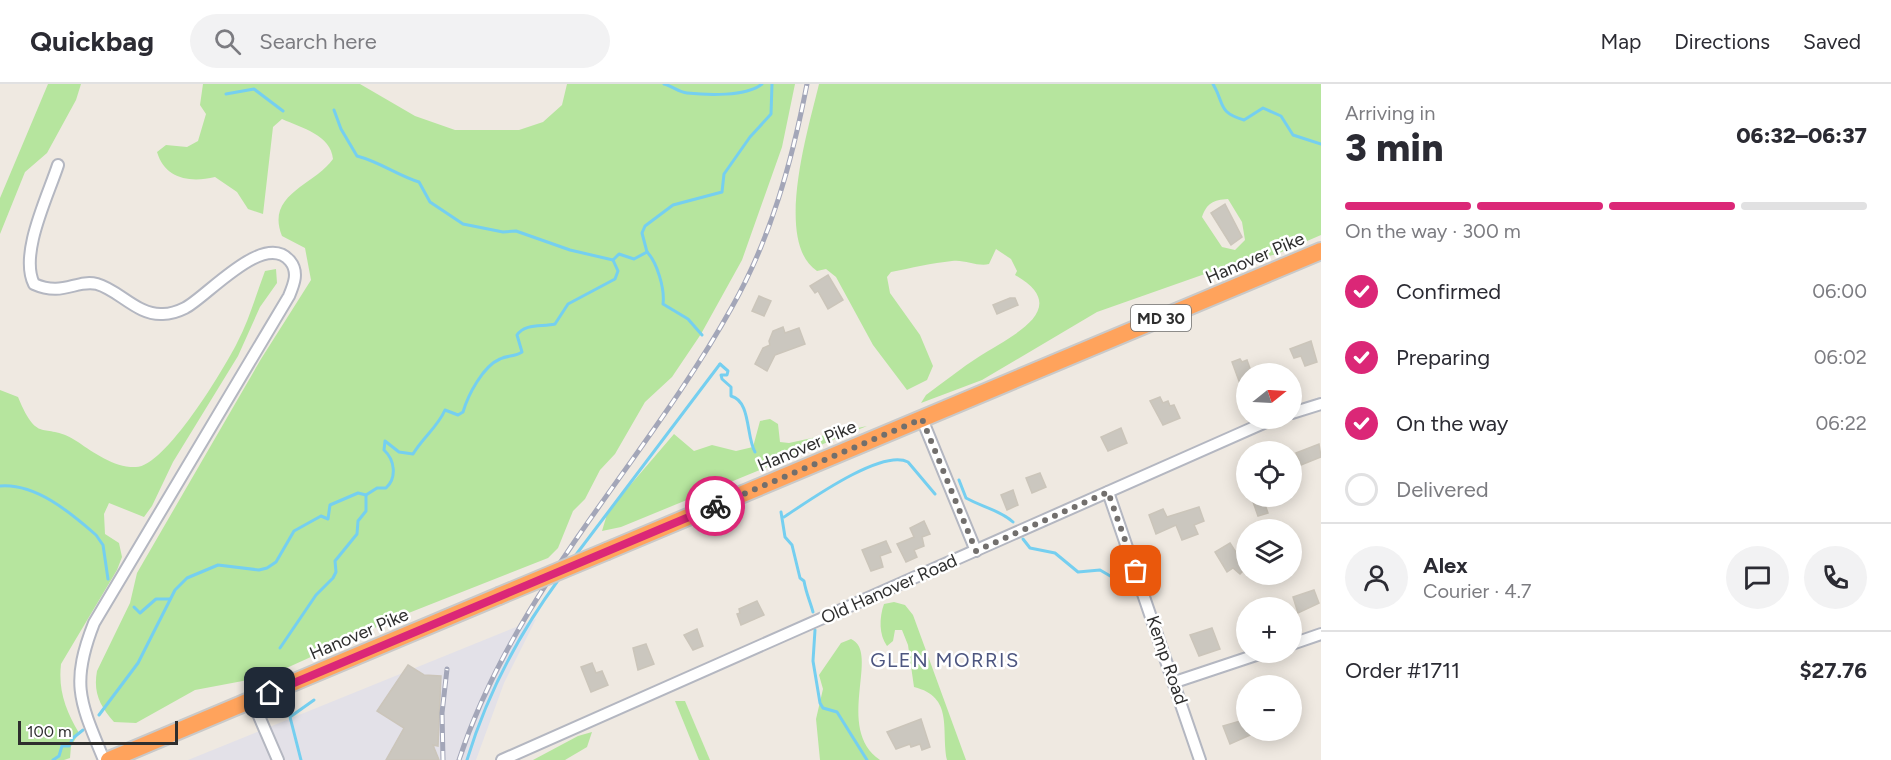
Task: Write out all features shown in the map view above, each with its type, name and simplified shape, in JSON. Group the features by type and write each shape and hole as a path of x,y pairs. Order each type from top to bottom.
{"highway":[{"name":"Hanover Pike","path":"109,760 1321,251"}],"street":[{"path":"58,165 34,237 30,266 34,284 49,291 96,284 149,313 162,315 185,309 237,267 259,256 277,254 285,257 290,261 296,276 290,296 94,623 80,666 80,695 104,760"},
{"path":"1302,410 1321,404"},
{"path":"922,419 976,551"},
{"name":"Old Hanover Road","path":"502,760 1250,429"},
{"name":"Kemp Road","path":"1108,492 1200,760"},
{"path":"1302,641 1321,634"},
{"path":"1175,682 1236,662"},
{"path":"252,700 278,760"}],"shaded area":[{"path":"536,619 504,683 476,760 188,760"}],"green space":[{"path":"48,84 81,84 76,100 47,153 25,172 0,234 0,198"},
{"path":"203,84 360,84 415,116 455,130 519,130 543,122 562,105 567,84 795,84 782,147 742,260 701,334 672,377 645,402 615,454 600,470 585,499 573,511 558,548 548,558 401,616 269,676 195,690 136,723 114,722 97,693 97,671 130,603 137,573 261,359 311,280 305,248 282,236 279,222 280,210 294,191 325,168 333,159 327,144 321,138 282,119 273,127 263,214 248,209 237,192 215,177 188,179 172,173 161,161 157,152 166,145 187,147 198,141 206,114 200,105"},
{"path":"819,84 1321,84 1321,235 1277,254 1219,269 1097,312 982,380 921,403 926,395 953,375 1020,331 1038,311 1039,299 1032,287 1015,275 1017,271 1011,259 996,249 989,264 952,261 891,272 887,277 890,293 920,335 933,366 927,380 907,390 873,345 836,277 826,269 817,271 804,256 797,236 796,210 802,154","holes":["1228,199 1242,222 1245,240 1235,250 1222,247 1202,217 1211,203"]},
{"path":"276,269 277,283 260,307 238,356 173,462 152,506 144,517 109,503 104,514 105,534 119,543 122,557 117,570 61,664 60,674 64,700 79,733 71,746 70,758 64,760 0,760 0,390 18,397 25,413 37,428 67,436 105,459 120,465 136,467 148,463 177,435 207,394 241,334 265,271"},
{"path":"770,419 778,424 780,442 789,443 867,426 621,527 602,531 608,511 674,434 694,451 712,445 736,451 753,447 760,421"},
{"path":"894,602 905,605 913,615 966,760 947,760 940,706 927,692 914,687 908,645 902,630 895,630 893,641 887,646 884,642 881,626 882,609 884,604"},
{"path":"851,639 859,647 862,659 860,729 867,746 880,760 820,760 816,719 823,689 819,675 841,643"},
{"path":"675,701 685,701 710,760 699,760"},
{"path":"592,732 587,747 565,760 533,760 578,736"}],"building":[{"path":"1225,204 1242,237 1231,245 1211,213"},
{"path":"828,275 843,300 828,309 818,291 815,293 810,286"},
{"path":"759,296 771,301 764,316 752,311"},
{"path":"1015,298 1018,305 997,314 993,305"},
{"path":"783,327 785,333 799,328 805,344 775,355 767,371 755,364 763,348 770,345 769,341 773,331"},
{"path":"1311,341 1317,362 1305,366 1301,356 1294,358 1290,349"},
{"path":"1240,359 1242,362 1247,360 1248,363 1236,363 1236,373 1232,362"},
{"path":"1160,397 1163,403 1168,401 1170,406 1174,405 1180,418 1163,425 1150,401"},
{"path":"1121,428 1127,443 1108,451 1101,437"},
{"path":"1319,444 1321,457 1302,465 1302,451"},
{"path":"1040,473 1046,487 1032,493 1026,478"},
{"path":"1013,490 1018,505 1007,510 1001,495"},
{"path":"1199,507 1204,521 1194,525 1198,534 1182,540 1176,525 1156,534 1149,515 1163,509 1167,517"},
{"path":"1255,507 1266,507 1268,513 1258,516"},
{"path":"924,521 930,534 922,537 924,546 914,550 917,557 906,562 897,544 914,537 910,528"},
{"path":"886,541 891,552 880,556 883,567 871,571 862,550"},
{"path":"1230,543 1236,552 1236,571 1233,568 1227,572 1215,552"},
{"path":"1314,590 1319,603 1302,611 1302,597 1293,597"},
{"path":"757,601 764,615 741,625 737,614 740,613 739,609"},
{"path":"1212,628 1220,649 1199,656 1190,635"},
{"path":"697,629 703,646 693,650 684,635"},
{"path":"646,644 654,664 638,670 633,648"},
{"path":"592,663 596,673 602,671 608,685 591,692 581,667"},
{"path":"408,665 424,675 441,676 438,746 433,745 439,760 386,760 404,728 377,711"},
{"path":"921,719 930,747 922,750 920,744 911,747 910,744 896,749 887,732"},
{"path":"1236,722 1237,741 1230,744 1223,726"}],"waterway":[{"path":"664,84 695,94 736,93 762,84"},
{"path":"647,252 642,233 645,226 673,205 722,192 724,174 750,137 771,114 772,84"},
{"path":"1213,84 1229,114 1244,120 1263,108 1281,116 1293,135 1321,144"},
{"path":"226,94 254,89 283,111"},
{"path":"334,110 341,129 357,156 419,182 430,202 463,224 503,232 516,231 570,250 613,260"},
{"path":"647,252 660,276 663,304 688,319 702,335"},
{"path":"613,260 619,254 634,259 647,252"},
{"path":"99,715 138,663 175,590 187,578 218,565 259,570 267,568 276,562 294,531 321,516 328,519 330,505 358,493 366,495 377,488 386,488 392,479 393,469 388,454 384,450 385,441 399,452 413,454 445,410 458,415 463,412 472,390 488,368 500,359 522,352 517,335 520,331 529,327 555,324 568,304 615,279 618,271 613,260"},
{"path":"720,364 728,371 727,375 721,375 722,379 731,387 731,396 737,399 745,412 755,452"},
{"path":"575,556 720,364"},
{"path":"784,517 826,489 863,469 896,460 908,462 935,494"},
{"path":"959,480 966,498 1002,514 1013,522"},
{"path":"0,486 13,486 39,494 86,526 103,545 108,579"},
{"path":"280,648 316,595 333,578 336,572 335,561 357,534 358,521 366,511 366,495"},
{"path":"781,512 785,537 792,545 800,578 804,581 813,612"},
{"path":"1023,539 1030,548 1055,553 1078,572 1100,570 1129,587"},
{"path":"467,760 484,712 505,666 530,622 559,579"},
{"path":"134,607 140,613 156,599 170,599"},
{"path":"815,630 813,661 820,703 823,708 837,712 867,760"},
{"path":"301,760 290,717 314,700"},
{"path":"53,760 59,756 62,746 69,746 73,738 83,730"}],"railway":[{"path":"459,760 483,698 513,639 547,582 698,364 746,281 769,226 787,170 807,84"},
{"path":"443,760 442,713 447,669"}],"way so far":[{"path":"715,506 922,419 976,551 1108,492 1136,571"}],"district":[{"name":"GLEN MORRIS","path":"945,660"}],"route":[{"path":"270,693 715,506"}]}
